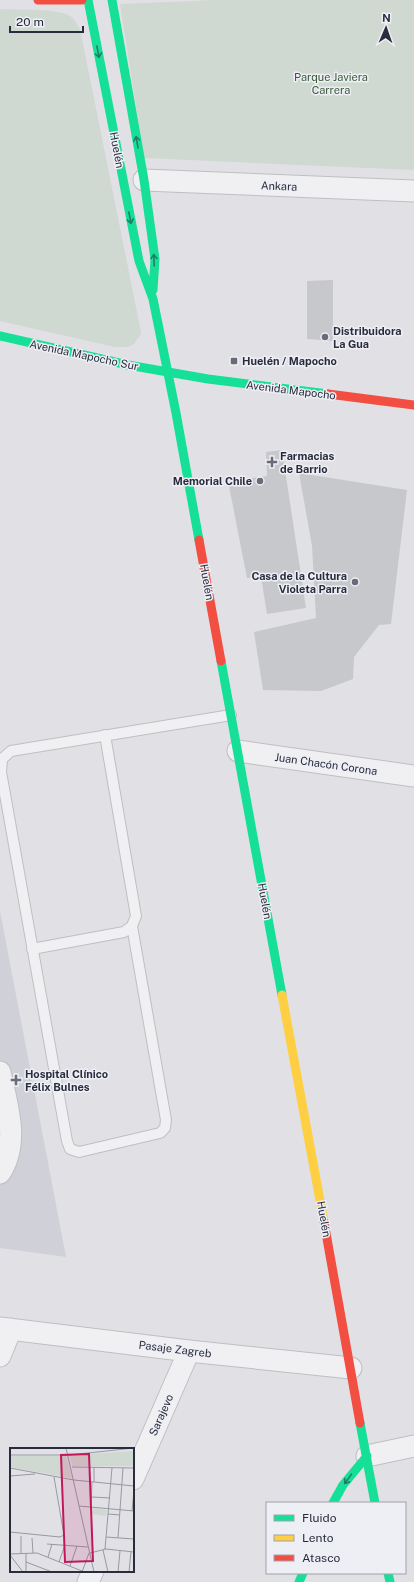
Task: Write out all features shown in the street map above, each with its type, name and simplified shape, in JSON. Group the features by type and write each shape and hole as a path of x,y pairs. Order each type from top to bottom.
{"main road":[{"path":"38,0 82,0"},
{"name":"Huelén","path":"88,0 139,261 153,299 168,372 375,1502"},
{"name":"Huelén","path":"112,0 144,180 155,259 153,299"},
{"name":"Avenida Mapocho Sur","path":"0,336 168,372"},
{"name":"Avenida Mapocho","path":"168,372 208,379 414,405"},
{"path":"334,1502 343,1485 367,1456"}],"street":[{"name":"Ankara","path":"144,180 414,191"},
{"name":"Juan Chacón Corona","path":"238,751 414,777"},
{"path":"0,1072 8,1110 10,1148 6,1164 0,1173"},
{"name":"Pasaje Zagreb","path":"5,1329 189,1351 351,1368"},
{"path":"0,1356 5,1329"},
{"name":"Sarajevo","path":"134,1478 189,1351"},
{"path":"367,1456 414,1446"},
{"path":"88,1582 93,1572"}],"lane":[{"path":"132,926 166,1120 165,1128 160,1133 79,1152 70,1149 67,1141 1,772 2,759 11,751 231,715"},
{"path":"32,949 124,932 132,926 136,916 105,736"}],"shaded area":[{"name":"Hospital Clínico Félix Bulnes","path":"0,911 66,1257 0,1248"}],"green space":[{"name":"Parque Javiera Carrera","path":"215,0 414,0 414,170 144,158 120,4"},
{"path":"0,9 45,10 62,13 72,17 80,29 140,327 141,334 134,344 128,347 115,347 0,321"}],"building":[{"path":"333,280 333,341 307,339 307,281"},
{"path":"282,450 306,608 267,614 261,577 247,578 228,481 267,476 266,452"},
{"name":"Casa de la Cultura Violeta Parra","path":"299,473 407,490 391,624 379,625 354,657 353,679 321,691 263,690 254,632 316,618 312,546"}],"traffic: fast":[{"path":"88,0 139,261 153,299 176,413 199,540"},
{"path":"112,0 144,180 155,259 153,290"},
{"path":"0,336 128,365 208,379 328,394"},
{"path":"221,661 282,995"},
{"path":"360,1423 375,1502"},
{"path":"334,1502 343,1485 367,1456"},
{"path":"299,1582 303,1574"},
{"path":"388,1574 390,1582"}],"traffic: slow":[{"path":"282,995 324,1222"}],"traffic: jam":[{"path":"38,0 82,0"},
{"path":"328,394 414,405"},
{"path":"199,540 221,661"},
{"path":"324,1222 360,1423"}],"place":[{"name":"Distribuidora La Gua","path":"325,337"},
{"name":"Huelén / Mapocho","path":"234,361"},
{"name":"Farmacias de Barrio","path":"272,462"},
{"name":"Memorial Chile","path":"260,481"},
{"name":"Casa de la Cultura Violeta Parra","path":"355,582"},
{"name":"Hospital Clínico Félix Bulnes","path":"16,1080"}]}
